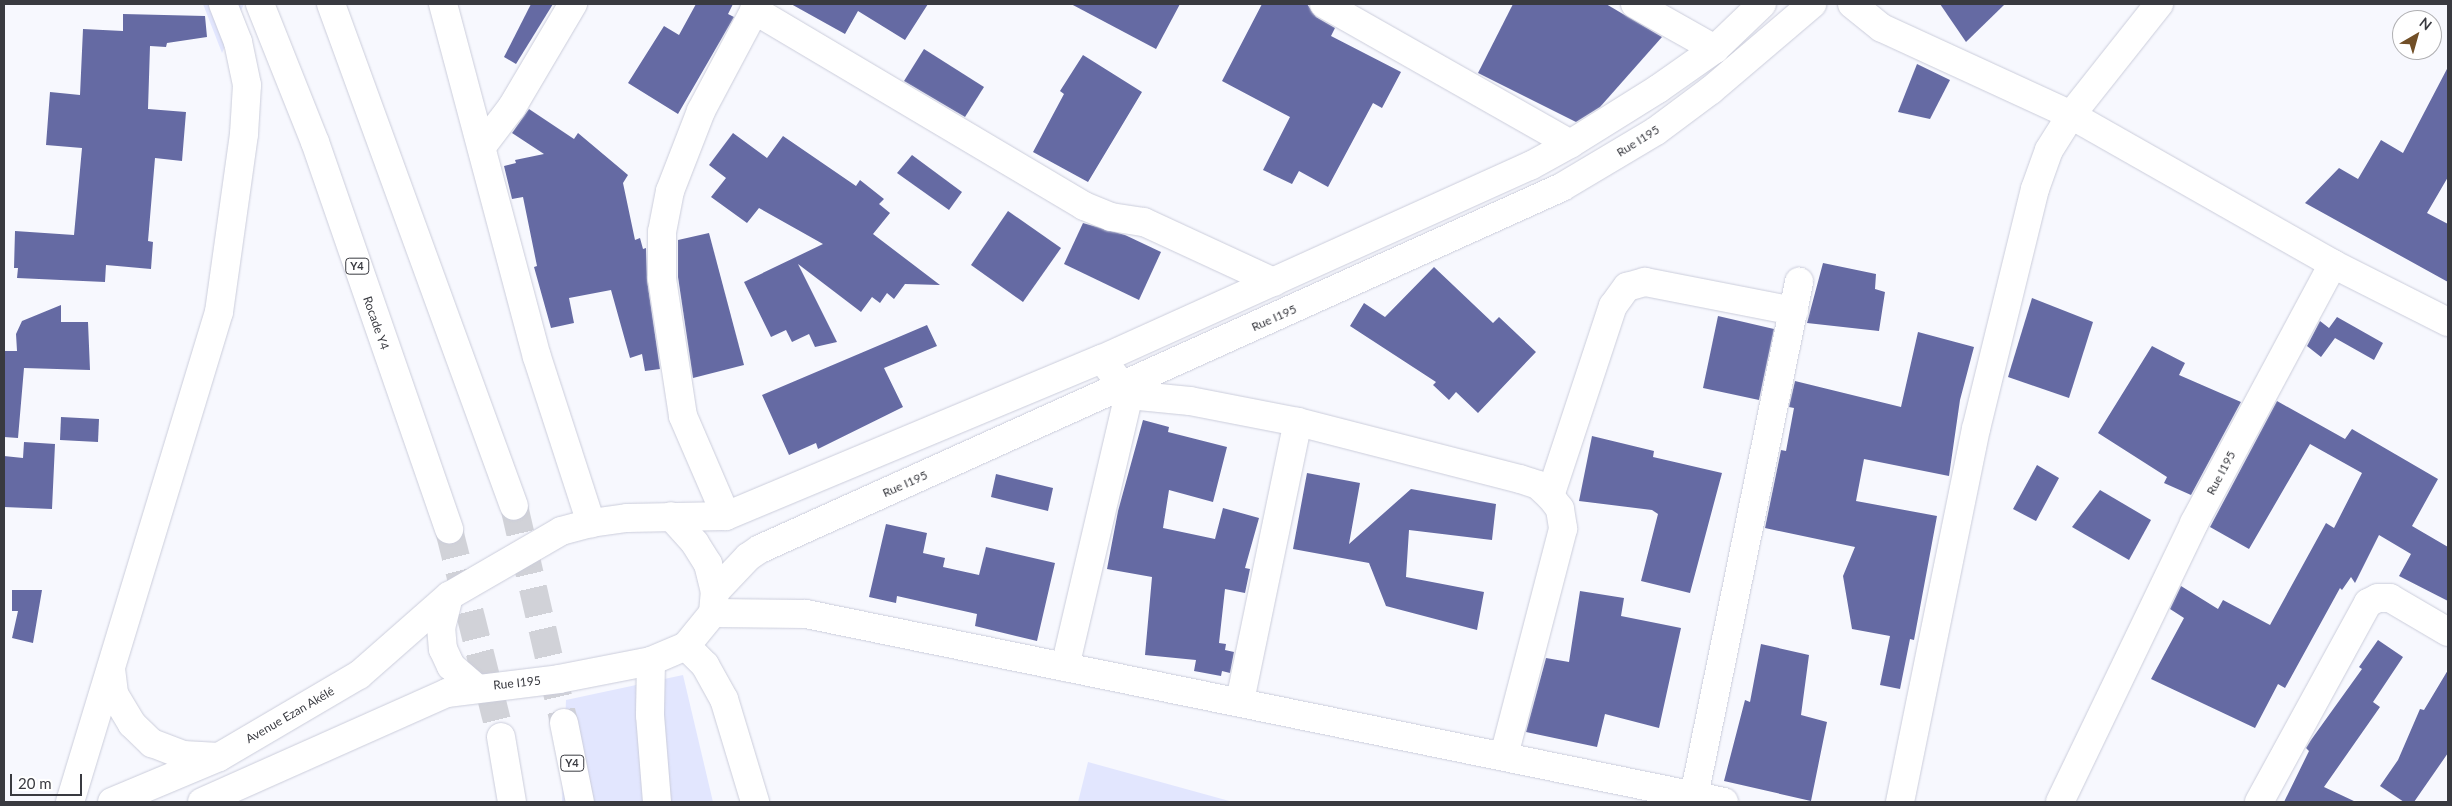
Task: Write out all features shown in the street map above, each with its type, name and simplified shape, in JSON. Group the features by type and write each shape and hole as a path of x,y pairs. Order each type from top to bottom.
{"main road":[{"path":"70,802 219,312 244,134 246,85 238,42 223,4"},
{"name":"Rocade Y4","path":"260,4 315,142 448,530"},
{"path":"331,4 514,506"},
{"path":"443,4 483,145 537,357 590,523"},
{"path":"483,145 512,107 573,4"},
{"path":"1324,4 1570,144"},
{"path":"1635,4 1715,49"},
{"path":"448,596 561,531 590,523 670,516 726,516 1102,359 1274,282 1530,166 1570,144 1658,89 1715,49 1762,4"},
{"name":"Rue I195","path":"448,596 441,627 443,649 451,666 476,688 559,679 651,661 686,646 714,603 748,557 760,549 1125,390 1562,187 1656,130 1711,90 1812,4"},
{"path":"1852,4 1882,28 2071,115 2333,264 2448,322"},
{"path":"1900,802 1976,429 2013,269 2050,150 2071,115 2159,4"},
{"path":"726,516 683,416 662,278 662,232 670,191 701,111 756,7 1084,206 1112,217 1144,222 1274,282"},
{"name":"Rue I195","path":"2060,802 2194,523 2333,264"},
{"path":"1550,496 1613,306 1627,287 1645,282 1794,311"},
{"path":"1694,796 1799,282"},
{"path":"1102,359 1125,390 1298,422 1520,479 1538,486 1550,496 1560,509 1563,529 1504,756"},
{"path":"1065,667 1125,390"},
{"path":"1240,701 1298,422"},
{"path":"670,516 695,543 708,564 714,603 806,614 1240,701 1724,802"},
{"name":"Avenue Ezan Akélé","path":"112,802 219,757 358,675 448,596"},
{"path":"2259,802 2368,603 2378,598 2390,598 2448,632"},
{"path":"686,646 705,665 724,699 755,802"},
{"path":"651,661 650,715 657,802"},
{"path":"110,669 119,701 132,724 152,743 183,756 219,757"},
{"path":"202,802 447,693 476,688"},
{"name":"Y4","path":"564,723 580,802"},
{"path":"501,737 512,802"}],"shaded area":[{"path":"203,4 244,4 222,53"},
{"path":"683,675 713,802 562,802 566,700"},
{"path":"1088,762 1233,802 1078,802"}],"building":[{"path":"531,4 553,4 516,64 504,57"},
{"path":"696,4 733,4 728,14 734,17 678,114 628,83 664,26 679,35"},
{"path":"791,4 928,4 905,40 858,11 845,34"},
{"path":"1071,4 1180,4 1156,49"},
{"path":"1262,4 1307,4 1316,17 1335,28 1331,36 1401,72 1382,108 1373,103 1328,187 1299,171 1292,184 1263,170 1290,117 1222,81"},
{"path":"1513,4 1606,4 1662,37 1600,107 1576,122 1478,73"},
{"path":"1940,4 2005,4 1966,42"},
{"path":"123,14 205,16 207,37 167,43 166,47 150,46 148,109 186,112 182,161 155,158 148,241 153,242 151,269 106,265 105,282 17,278 18,268 14,268 15,231 74,235 82,148 46,145 50,92 80,95 83,29 123,31"},
{"path":"924,49 984,87 965,117 904,81"},
{"path":"1083,55 1142,92 1088,182 1033,152 1064,94 1060,91"},
{"path":"1917,64 1950,80 1930,119 1898,112"},
{"path":"2448,67 2448,177 2427,213 2448,224 2448,282 2305,203 2339,168 2358,179 2381,140 2403,153"},
{"path":"529,109 574,139 578,133 628,175 623,183 635,240 640,238 643,249 646,248 647,280 660,369 645,371 642,354 630,358 611,290 569,298 574,323 551,328 534,267 537,266 523,197 512,199 504,166 516,163 515,160 544,154 512,133"},
{"path":"733,133 767,158 783,136 856,186 860,180 884,199 879,204 890,213 873,234 940,285 905,284 894,299 887,293 880,303 872,297 861,312 798,264 837,342 815,347 809,334 792,342 786,330 771,337 744,282 823,244 759,208 747,223 711,197 726,178 709,165"},
{"path":"912,155 962,192 949,210 897,173"},
{"path":"1008,211 1061,248 1023,302 971,265"},
{"path":"1083,223 1125,235 1161,252 1139,300 1064,264"},
{"path":"709,233 744,365 693,378 678,277 678,240"},
{"path":"1823,263 1876,274 1875,289 1885,292 1879,331 1807,323"},
{"path":"1434,267 1493,323 1499,317 1536,352 1478,413 1456,392 1449,400 1433,385 1436,382 1350,326 1364,303 1385,317"},
{"path":"2032,298 2093,322 2069,398 2008,377"},
{"path":"61,305 61,322 88,322 90,370 24,368 18,438 4,437 4,351 17,351 16,334 22,321"},
{"path":"1718,316 1774,329 1759,400 1703,388"},
{"path":"2337,317 2383,343 2374,360 2335,338 2321,357 2307,346 2320,321 2329,328"},
{"path":"927,325 937,346 884,368 903,407 818,449 816,443 789,455 762,395"},
{"path":"1918,332 1974,347 1960,400 1949,476 1864,459 1856,501 1937,516 1914,640 1910,639 1900,689 1880,685 1890,636 1852,629 1843,576 1855,547 1765,528 1781,450 1786,451 1794,408 1789,407 1795,381 1901,407"},
{"path":"2152,346 2185,363 2179,375 2241,402 2191,495 2164,483 2167,477 2098,433"},
{"path":"2277,401 2345,439 2352,429 2438,479 2412,526 2448,547 2448,601 2399,576 2411,554 2379,535 2355,583 2351,577 2342,590 2340,588 2285,688 2278,684 2255,728 2151,679 2184,618 2170,609 2181,586 2218,609 2223,600 2270,625 2326,523 2334,528 2362,473 2310,444 2249,549 2210,527"},
{"path":"61,417 99,419 98,442 60,440"},
{"path":"1143,420 1169,427 1168,432 1227,447 1213,502 1169,490 1163,528 1215,539 1223,508 1259,518 1245,568 1250,569 1245,593 1225,589 1219,643 1226,644 1225,650 1234,652 1230,673 1222,671 1221,676 1194,671 1196,660 1145,655 1152,577 1107,569 1118,511"},
{"path":"1592,436 1654,451 1653,457 1722,473 1690,593 1641,581 1658,514 1652,510 1579,501"},
{"path":"24,442 55,444 52,509 4,507 4,456 23,458"},
{"path":"2037,465 2059,478 2036,521 2013,509"},
{"path":"1307,473 1360,483 1349,544 1411,489 1496,504 1492,540 1409,530 1406,577 1484,592 1477,630 1386,606 1369,563 1293,549"},
{"path":"996,474 1053,488 1048,511 991,497"},
{"path":"2100,490 2151,520 2129,560 2072,527"},
{"path":"886,524 927,533 923,553 945,558 943,567 979,575 986,547 1055,563 1037,641 975,626 977,614 897,596 896,603 869,597"},
{"path":"12,590 42,590 33,643 12,638 18,611 12,611"},
{"path":"1580,591 1624,598 1621,616 1681,628 1659,728 1605,714 1597,747 1526,732 1546,658 1569,662"},
{"path":"2378,640 2403,657 2373,702 2380,707 2324,787 2356,802 2284,802 2309,751 2306,748 2362,669 2359,667"},
{"path":"1761,644 1809,655 1801,715 1827,722 1811,801 1724,781 1745,700 1750,702"},
{"path":"2448,670 2448,753 2414,802 2404,802 2380,786 2398,760 2420,709 2424,710"}],"tunnel":[{"path":"514,506 564,723"},
{"path":"449,530 501,737"}]}
